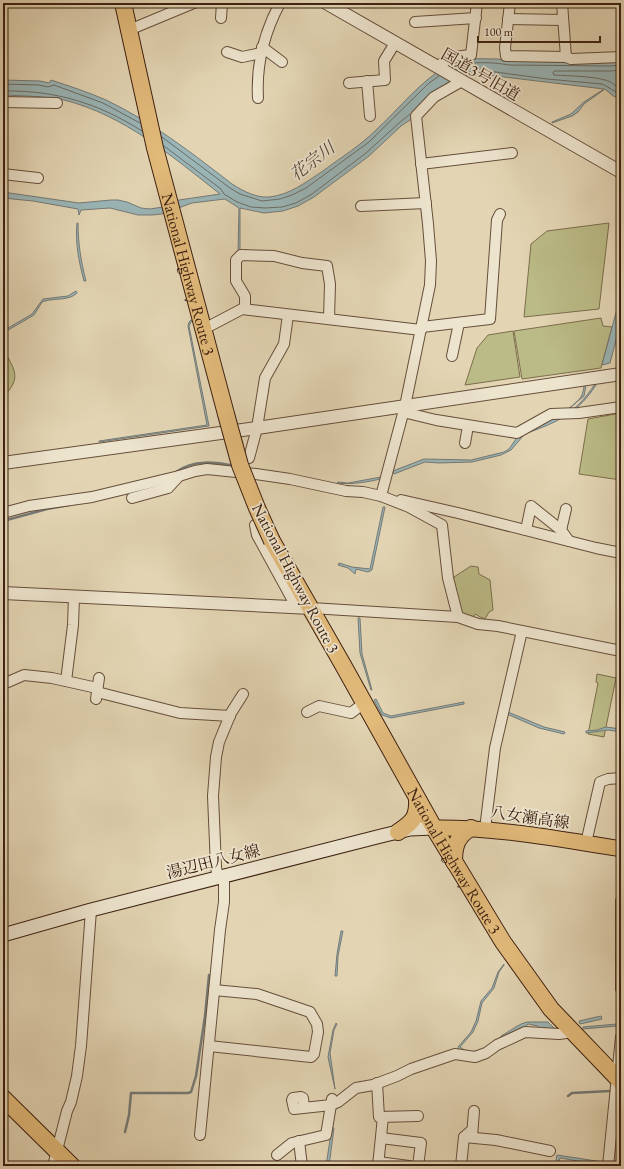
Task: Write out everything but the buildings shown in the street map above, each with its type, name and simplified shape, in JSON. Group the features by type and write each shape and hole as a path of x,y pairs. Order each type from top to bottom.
{"highway":[{"name":"National Highway Route 3","path":"123,3 156,148 226,414 240,464 272,541 304,608 364,703 417,799 502,942 551,1009 619,1080"},
{"path":"398,832 411,823 414,819 418,807 417,799"},
{"path":"454,862 456,841 463,834 478,829"},
{"path":"3,1098 55,1158 72,1166"}],"main road":[{"name":"八女瀬高線","path":"434,828 478,829 621,849"},
{"name":"湯辺田八女線","path":"3,935 91,910 410,829 434,828"}],"street":[{"path":"129,30 194,3"},
{"path":"221,18 222,3"},
{"path":"258,98 262,50 274,15 280,3"},
{"name":"国道3号旧道","path":"326,3 621,172"},
{"path":"438,67 443,61 448,59 458,56 471,55 477,3"},
{"path":"510,3 505,48 506,56 566,57 571,59 621,57"},
{"path":"562,3 566,57"},
{"path":"416,22 476,18"},
{"path":"508,20 563,20"},
{"path":"349,83 385,80 384,61 395,42"},
{"path":"227,52 242,57 262,50"},
{"path":"262,50 282,62"},
{"path":"381,496 404,409 430,285 431,261 416,116 434,97 461,80"},
{"path":"367,81 370,116"},
{"path":"3,102 57,103"},
{"path":"421,164 512,153"},
{"path":"3,174 33,179"},
{"path":"361,206 426,203"},
{"path":"204,329 242,308 288,315 421,328 490,320 497,220 500,214"},
{"path":"246,309 244,296 236,281 236,260 241,255 274,256 302,263 327,266 330,284 329,319"},
{"path":"249,458 257,428 265,378 284,344 288,315"},
{"path":"452,356 459,323"},
{"path":"3,463 404,409 621,374"},
{"path":"404,409 416,416 468,426 517,433 551,414 579,413 621,407"},
{"path":"465,443 468,426"},
{"path":"3,513 29,506 92,496 179,476 195,470 207,469 290,479 346,491 363,492 381,496 442,525 448,578 458,617"},
{"path":"132,498 168,488 179,476"},
{"path":"392,500 405,500 621,553"},
{"path":"526,530 531,506 561,530 569,541"},
{"path":"561,530 566,509"},
{"path":"255,525 257,535 304,608"},
{"path":"3,593 458,617 478,624 498,626 621,652"},
{"path":"66,681 73,625 74,597"},
{"path":"478,829 522,631"},
{"path":"3,683 24,675 66,681 180,713 230,716"},
{"path":"200,1135 224,902 221,877 216,867 213,796 219,742 230,716 243,694"},
{"path":"307,712 319,706 351,713 364,703"},
{"path":"586,843 600,782 608,779 621,778"},
{"path":"621,900 621,989"},
{"path":"55,1158 77,1076 81,1046 91,910"},
{"path":"209,1046 311,1057 314,1054 318,1032 317,1024 310,1012 258,994 214,990"},
{"path":"304,1108 338,1102 356,1088 377,1083 411,1069 455,1054 475,1057 486,1054 497,1045 525,1032 559,1034 573,1032"},
{"path":"608,1166 619,1080 621,1037"},
{"path":"377,1083 380,1117 418,1116"},
{"path":"277,1155 292,1143 326,1135 332,1102"},
{"path":"461,1166 474,1111"},
{"path":"383,1117 378,1164 409,1166"},
{"path":"469,1135 550,1151"},
{"path":"381,1138 421,1143 418,1166"},
{"path":"300,1141 302,1166"}],"green space":[{"path":"609,223 599,309 524,317 531,244 547,231"},
{"path":"601,318 603,326 612,327 601,368 522,379 514,331"},
{"path":"513,331 520,377 465,385 477,348 488,335"},
{"path":"3,348 15,373 15,379 3,397"},
{"path":"621,413 621,480 579,474 588,419"},
{"path":"471,566 478,567 479,574 490,580 493,610 489,612 485,619 476,614 470,619 462,616 452,585 454,577"},
{"path":"597,674 616,678 604,737 588,734 598,683 596,682"}],"water":[{"path":"467,59 498,59 509,61 621,61 621,98 613,96 605,89 584,104 578,112 572,116 552,123 571,114 584,102 604,89 487,75 463,75 450,82 434,95 413,118 401,126 369,156 314,197 298,206 283,211 264,213 240,208 240,252 238,252 239,208 225,199 192,203 162,214 138,215 110,208 81,210 79,215 78,209 33,201 3,198 3,192 79,203 118,200 141,208 150,209 163,207 179,200 220,194 166,152 147,139 107,116 64,100 3,95 3,80 40,81 49,83 51,80 106,100 156,128 236,187 254,195 269,197 291,191 350,152 385,122 420,86 450,64"},
{"path":"77,223 80,252 86,281 84,281 78,252"},
{"path":"76,291 77,293 74,296 42,302 34,315 3,333 3,331 32,314 43,299 68,296"},
{"path":"621,294 621,321 610,363 602,365"},
{"path":"191,320 189,326 209,426 99,442 207,425 188,326"},
{"path":"595,384 596,385 582,403 574,410 548,425 527,433 526,432 548,422 568,409 556,419 573,409 583,400"},
{"path":"584,385 586,385 584,396 576,402 582,396"},
{"path":"518,436 523,436 511,450 501,455 472,462 425,462 394,474 393,471 424,459 471,460 504,452 509,449"},
{"path":"381,477 380,479 365,482 347,484 337,483 348,483"},
{"path":"383,507 385,507 372,570 368,572 356,569 355,574 348,568 338,565 339,563 352,567 370,569"},
{"path":"358,618 360,618 362,654 372,690 360,653"},
{"path":"376,699 383,713 391,716 464,702 464,704 391,718 382,715 374,700"},
{"path":"508,712 544,727 565,732 564,734 539,728 507,714"},
{"path":"606,727 621,729 621,732 608,730 586,733 586,731"},
{"path":"341,931 343,931 338,956 337,976 335,976 337,954"},
{"path":"504,964 499,972 494,988 482,1003 478,1021 473,1032 460,1047 466,1051 476,1053 489,1047 498,1039 499,1041 485,1051 476,1054 459,1050 458,1047 471,1032 476,1021 481,1001 492,988 498,972"},
{"path":"601,1016 602,1019 580,1024 579,1021"},
{"path":"527,1022 548,1022 555,1029 541,1029 538,1026 528,1024 525,1027 501,1038 501,1036 517,1026"},
{"path":"336,1023 330,1053 335,1089 328,1057 333,1030"},
{"path":"617,1024 617,1026 583,1029 583,1027"},
{"path":"332,1127 334,1128 329,1166 326,1166"},
{"path":"557,1155 603,1162 602,1165 560,1158 558,1166 555,1166"}],"waterway":[{"path":"176,472 197,463 220,463 235,466"},
{"path":"3,521 47,509 69,505"},
{"path":"125,1132 129,1115 131,1093 191,1092 196,1076 205,1016 209,975"},
{"path":"568,1096 572,1093 610,1091"}],"water label":[{"name":"花宗川","path":"312,161"}]}
